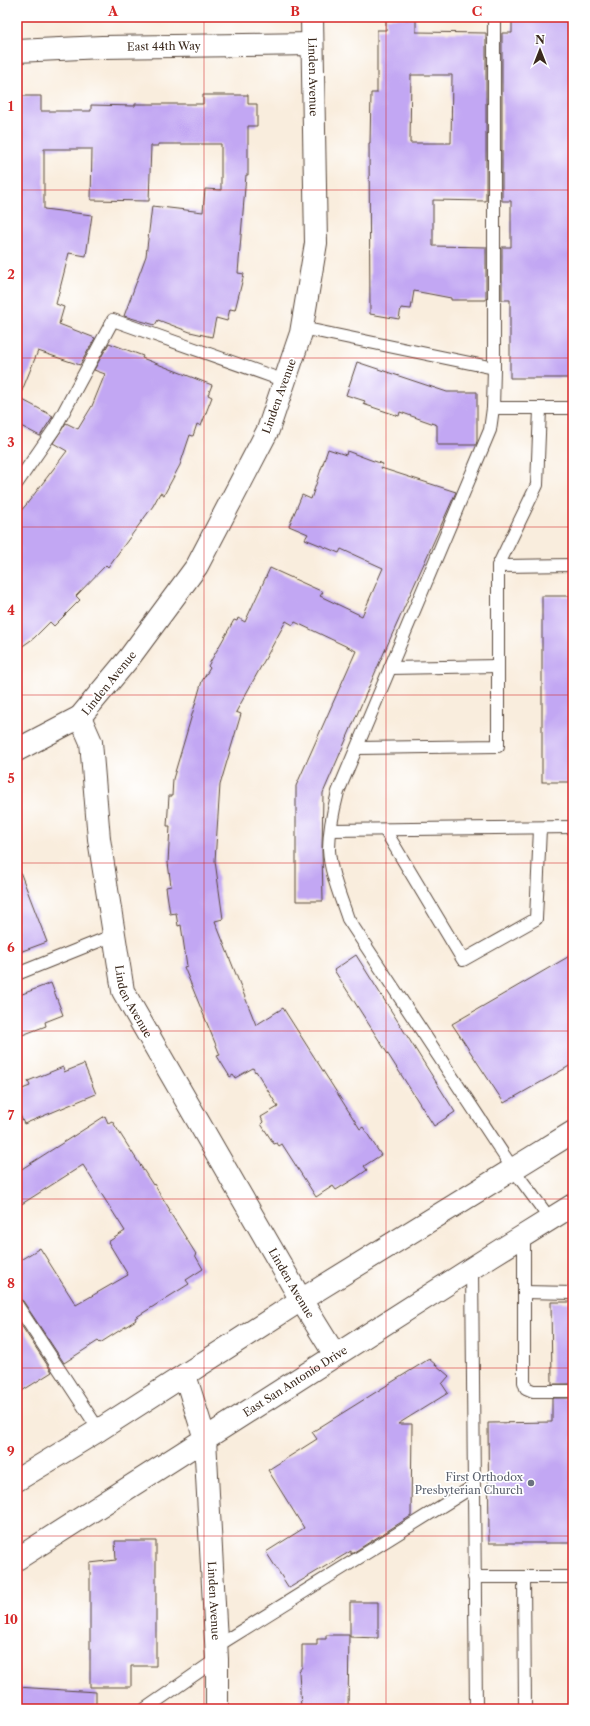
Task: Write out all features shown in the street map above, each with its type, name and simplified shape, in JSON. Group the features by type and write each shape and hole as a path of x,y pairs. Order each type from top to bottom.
{"street":[{"name":"Linden Avenue","path":"312,17 316,243 302,328 285,381 268,430 197,566 129,658 80,717 91,742 99,839 123,991 301,1300 335,1356"},
{"name":"East 44th Way","path":"17,51 102,47 312,44"},
{"path":"17,750 80,717"},
{"path":"17,1480 185,1375 301,1300 573,1132"},
{"name":"East San Antonio Drive","path":"17,1559 573,1205"},
{"name":"Linden Avenue","path":"185,1375 205,1438 217,1653 217,1709"}],"lane":[{"path":"494,17 494,368 493,408 490,430 338,792 332,817 329,851 336,885 348,919 513,1169 550,1219"},
{"path":"17,483 55,428 113,320 285,381"},
{"path":"302,328 494,368"},
{"path":"493,408 573,408"},
{"path":"357,748 498,746 498,566 537,485 540,409"},
{"path":"498,566 573,565"},
{"path":"390,668 498,666"},
{"path":"331,830 573,827"},
{"path":"385,830 463,960 536,919 540,828"},
{"path":"17,974 114,935"},
{"path":"524,1236 524,1382 526,1388 533,1391 573,1391"},
{"path":"472,1268 476,1709"},
{"path":"524,1292 573,1292"},
{"path":"17,1305 98,1430"},
{"path":"145,1709 217,1653 474,1486"},
{"path":"474,1577 573,1577"},
{"path":"524,1577 525,1709"}],"building":[{"path":"512,17 573,17 573,378 510,378 510,300 502,300 502,247 511,247 511,201 502,201 502,33 512,33"},
{"path":"386,18 416,18 416,32 486,33 486,201 433,200 433,246 486,247 486,300 451,300 451,298 414,291 411,309 401,308 399,319 370,314 369,143 371,93 377,93 377,30 386,30","holes":["411,75 452,75 451,143 410,143"]},
{"path":"203,95 248,95 248,104 257,104 257,126 248,126 248,175 246,175 238,273 244,274 235,310 230,309 227,321 216,318 212,337 190,332 158,320 155,325 124,316 146,256 152,206 203,212 205,189 221,190 221,144 158,144 158,146 151,146 149,201 91,200 92,149 44,149 44,209 92,215 86,256 69,253 56,304 64,307 59,324 95,338 80,365 38,351 19,398 53,416 40,436 17,424 17,96 41,96 41,111 91,111 91,105 135,106 135,104 203,104"},
{"path":"109,343 143,356 142,358 212,385 208,395 212,397 201,426 197,424 193,436 190,435 180,465 164,495 160,493 153,506 108,567 106,565 76,596 80,600 54,626 50,622 34,638 17,650 17,515 67,451 53,443 66,423 78,429 92,406 105,374 94,370"},
{"path":"357,362 447,392 477,392 476,445 437,445 437,425 400,412 399,416 363,404 365,401 346,395"},
{"path":"328,449 346,455 347,451 383,464 381,468 456,492 323,793 323,901 296,901 296,786 356,651 295,622 293,625 286,621 236,712 241,714 220,785 215,861 223,919 215,921 256,1025 283,1008 360,1129 363,1127 381,1155 364,1166 367,1170 357,1177 336,1190 333,1186 316,1197 282,1144 279,1146 277,1143 274,1144 261,1124 263,1122 261,1117 278,1107 256,1071 255,1072 253,1068 235,1078 233,1075 230,1077 217,1056 220,1055 184,967 187,966 181,925 178,926 176,913 170,914 166,887 171,886 168,863 170,826 167,826 169,796 172,796 173,779 202,681 210,668 208,666 234,620 237,621 238,618 245,622 270,568 323,592 320,596 362,616 383,568 341,549 339,553 305,539 308,534 289,526 302,495 311,499"},
{"path":"542,596 573,596 573,782 542,782"},
{"path":"17,869 19,869 47,942 17,953"},
{"path":"573,954 573,1064 504,1103 452,1024"},
{"path":"356,955 455,1112 434,1126 334,970"},
{"path":"51,983 63,1015 45,1022 46,1026 17,1037 17,996"},
{"path":"84,1064 96,1094 24,1124 17,1108 17,1091 30,1086 28,1081 63,1067 64,1072"},
{"path":"105,1116 108,1123 112,1121 153,1185 154,1184 196,1254 195,1255 203,1269 186,1280 189,1284 135,1318 136,1320 100,1343 98,1341 64,1363 23,1301 17,1298 17,1262 40,1248 76,1305 128,1275 108,1242 125,1231 83,1165 17,1207 17,1172"},
{"path":"551,1302 573,1302 573,1384 552,1384"},
{"path":"17,1319 52,1372 17,1394"},
{"path":"429,1359 449,1376 442,1384 448,1393 398,1424 412,1424 411,1516 351,1554 351,1551 289,1588 266,1552 304,1528 268,1470 317,1439 312,1432"},
{"name":"First Orthodox Presbyterian Church","path":"552,1398 573,1398 573,1543 489,1543 488,1423 552,1422"},
{"path":"115,1541 156,1541 156,1666 131,1666 131,1687 90,1687 90,1563 116,1560"},
{"path":"350,1602 378,1602 378,1638 350,1637"},
{"path":"326,1635 349,1635 348,1709 301,1709 299,1671 302,1667 302,1645 317,1645 317,1639 326,1639"},
{"path":"17,1687 96,1692 96,1709 17,1709"}],"place":[{"name":"First Orthodox Presbyterian Church","path":"531,1483"}]}
